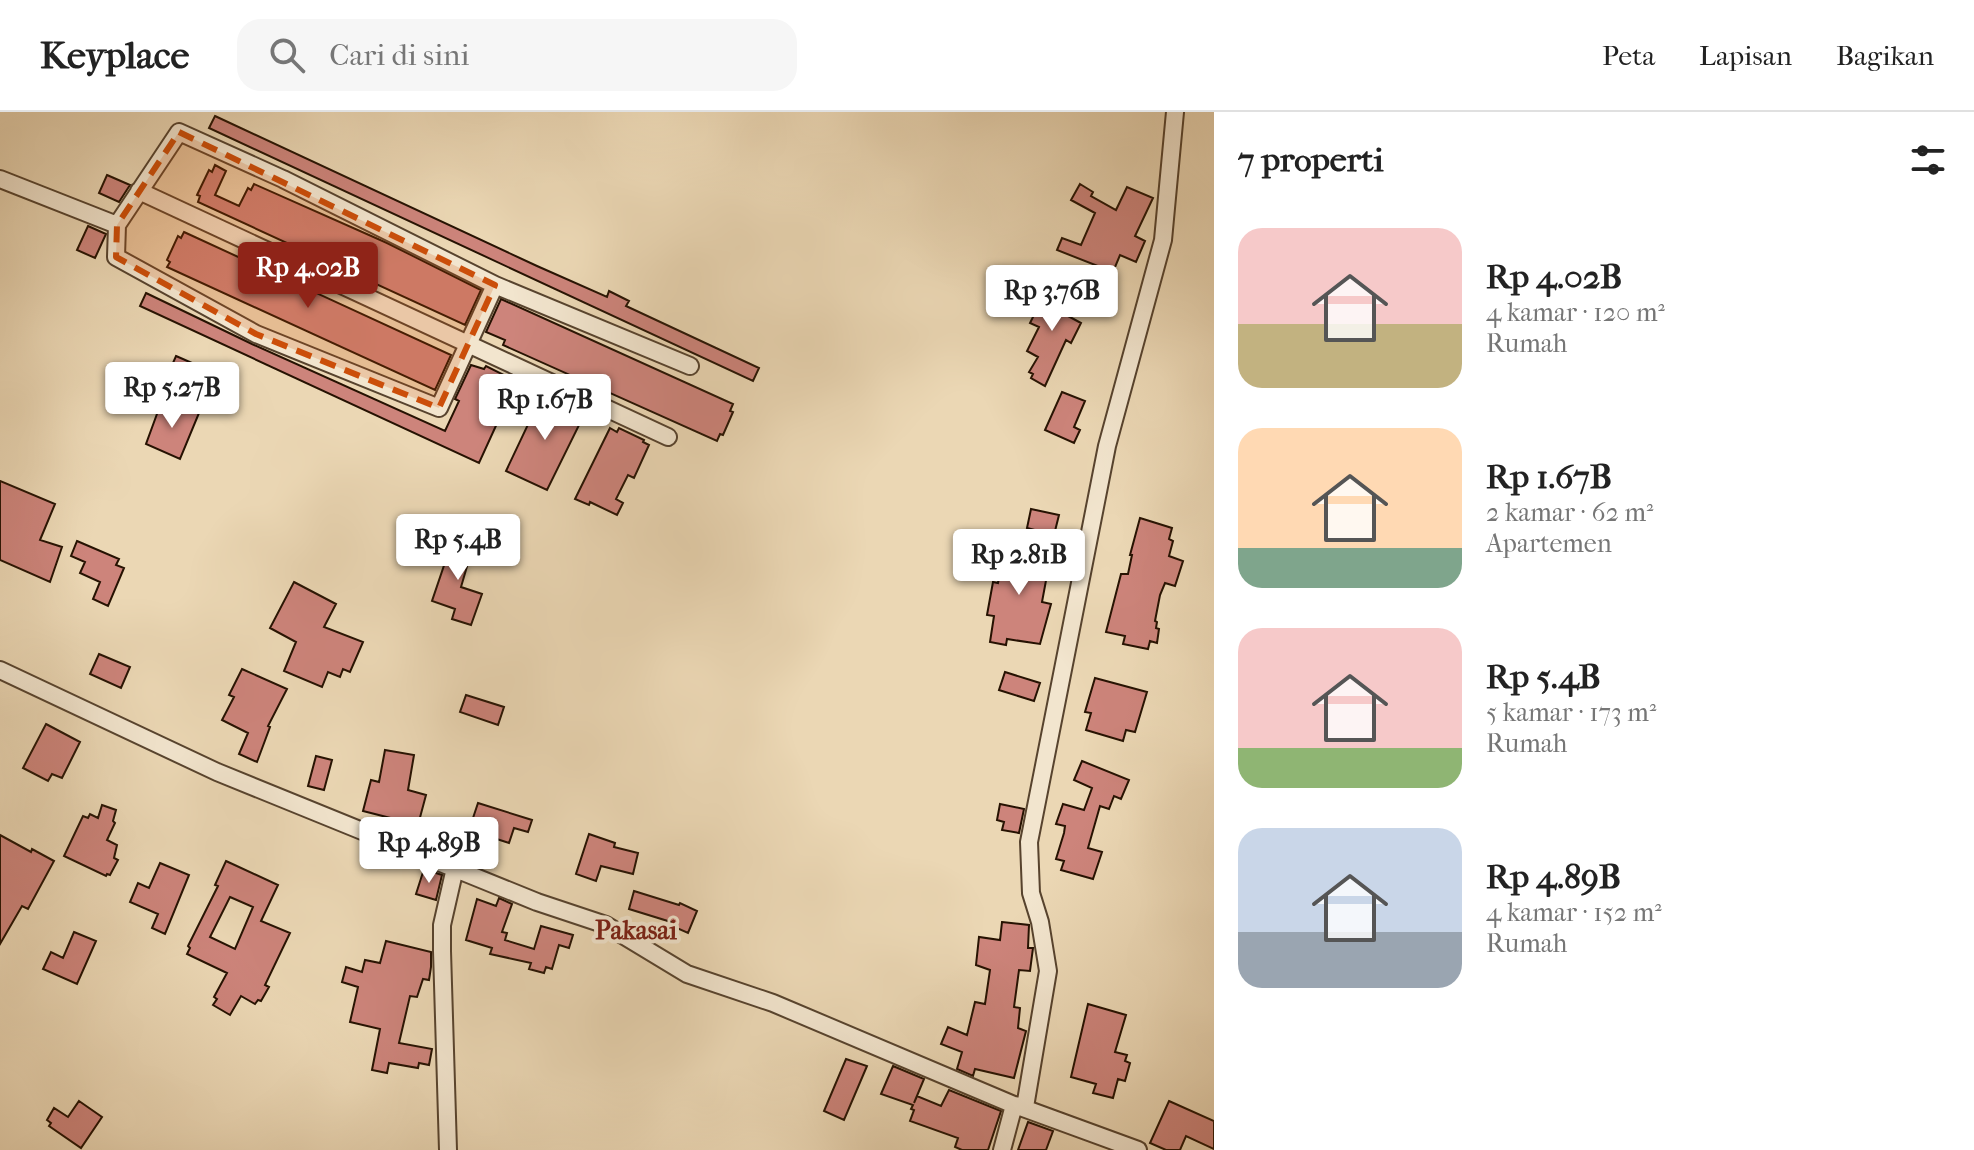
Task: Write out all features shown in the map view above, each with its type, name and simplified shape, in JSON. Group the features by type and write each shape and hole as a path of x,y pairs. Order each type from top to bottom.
{"street":[{"path":"1002,1150 1020,1106 1048,971 1040,922 1031,893 1029,842 1107,446 1163,240 1175,112"},
{"path":"495,285 439,408 256,334 116,257 117,225 179,132 283,179 495,285 690,366"},
{"path":"0,179 117,225"},
{"path":"139,191 668,437"},
{"path":"0,670 217,772 537,902 606,925 687,974 773,1003 1020,1106 1138,1150"},
{"path":"448,1150 442,925 455,868"}],"highlighted area":[{"path":"179,132 495,285 439,408 256,334 116,257 117,225"}],"building":[{"path":"215,116 537,266 607,297 609,291 629,301 626,306 759,368 753,381 209,128"},
{"path":"215,165 226,171 215,195 239,206 248,188 251,190 254,184 387,243 481,290 465,325 198,202 200,196 197,195 209,170 212,172"},
{"path":"107,175 130,185 119,202 99,193"},
{"path":"1080,184 1093,192 1091,196 1116,210 1127,187 1153,198 1135,236 1145,241 1136,262 1120,255 1113,272 1057,250 1062,238 1081,245 1095,213 1071,200"},
{"path":"88,226 106,234 95,258 77,250"},
{"path":"184,232 451,355 435,390 167,267 178,236 181,238"},
{"path":"1062,287 1079,296 1068,316 1081,323 1071,343 1066,340 1045,386 1031,378 1033,374 1029,372 1038,357 1027,351 1039,327 1030,323 1042,299 1052,304"},
{"path":"146,293 445,431 459,401 455,399 471,365 484,369 486,366 510,378 509,381 515,384 479,463 140,306"},
{"path":"501,299 733,404 730,411 733,412 723,435 720,434 717,441 503,345 505,340 486,332"},
{"path":"176,356 199,366 190,389 166,379"},
{"path":"1062,392 1085,401 1074,427 1080,430 1074,443 1045,430"},
{"path":"541,397 549,400 550,397 584,415 547,490 506,471"},
{"path":"161,403 178,410 180,405 199,413 180,459 146,444"},
{"path":"610,428 617,432 619,428 649,445 634,478 628,475 616,499 623,503 617,515 590,502 589,505 575,499"},
{"path":"0,481 55,504 40,540 62,547 50,582 0,560"},
{"path":"1031,509 1059,515 1054,535 1027,528"},
{"path":"1140,518 1172,528 1169,556 1183,561 1175,586 1165,583 1160,595 1155,621 1159,629 1157,643 1150,641 1148,649 1123,644 1125,636 1106,632 1121,574 1128,574"},
{"path":"455,533 475,539 461,587 482,594 471,625 452,619 455,609 432,601"},
{"path":"1007,538 1028,542 1025,554 1050,559 1042,602 1051,604 1040,644 1007,639 1006,645 990,642 994,616 987,615 993,582 998,583"},
{"path":"77,541 119,559 116,565 124,568 108,606 93,599 100,582 80,573 85,562 71,556"},
{"path":"294,582 336,604 324,627 363,642 350,672 343,669 340,677 328,672 322,687 284,671 296,642 270,628"},
{"path":"99,654 130,667 121,688 90,674"},
{"path":"242,669 287,689 268,726 257,762 239,754 248,733 222,720 234,697 229,695"},
{"path":"1005,672 1040,683 1034,701 999,690"},
{"path":"1095,678 1147,692 1135,732 1126,730 1123,741 1086,730 1091,713 1085,712"},
{"path":"466,695 504,707 498,725 460,712"},
{"path":"46,724 80,742 62,778 52,774 48,781 23,768"},
{"path":"385,750 414,755 408,790 426,795 418,825 363,811 371,780 379,782"},
{"path":"316,756 332,760 324,790 308,786"},
{"path":"1082,761 1129,780 1121,799 1114,796 1109,809 1100,806 1088,848 1102,852 1093,879 1061,870 1064,861 1056,859 1065,826 1056,824 1063,804 1084,810 1092,788 1074,780"},
{"path":"478,803 532,820 528,832 514,828 509,843 469,830"},
{"path":"1000,804 1024,809 1019,833 1002,830 1004,822 997,820"},
{"path":"102,805 116,810 115,823 107,840 117,845 114,858 118,860 110,875 106,876 64,856 83,816 88,818 90,814 98,818"},
{"path":"589,834 615,843 614,847 638,853 633,874 601,866 596,881 576,874"},
{"path":"0,835 54,861 28,909 22,906 0,944"},
{"path":"226,861 278,885 261,921 290,933 265,985 269,987 261,1001 255,1004 241,996 230,1015 213,1005 227,973 187,954 188,946 218,886 215,885","holes":["230,897 253,907 235,949 210,937"]},
{"path":"160,863 189,875 165,934 152,928 158,914 130,902 138,883 149,888"},
{"path":"424,869 442,875 436,900 416,894"},
{"path":"634,891 680,903 697,911 688,933 670,925 671,922 629,909"},
{"path":"499,898 512,904 502,932 507,933 505,940 534,949 541,926 573,935 569,948 559,945 552,969 546,967 544,973 529,969 531,963 490,954 492,948 466,940 477,899 496,906"},
{"path":"1002,922 1029,925 1028,948 1033,948 1030,971 1019,970 1014,1007 1020,1008 1018,1028 1026,1031 1014,1078 975,1069 973,1076 957,1069 962,1052 941,1044 948,1027 967,1035 975,1002 985,1004 990,970 976,965 979,937 1000,940"},
{"path":"74,932 96,941 77,984 43,969 51,952 63,958"},
{"path":"386,941 431,952 429,980 423,979 417,997 410,996 399,1043 432,1049 429,1065 419,1063 418,1068 389,1063 387,1073 372,1070 380,1029 350,1022 358,987 342,982 346,967 362,972 365,960 380,963"},
{"path":"1088,1004 1126,1015 1115,1052 1127,1055 1125,1061 1130,1063 1125,1081 1118,1079 1113,1098 1093,1093 1096,1084 1071,1077"},
{"path":"846,1059 867,1066 844,1120 824,1111"},
{"path":"893,1066 924,1079 914,1103 917,1096 941,1106 949,1090 1001,1111 988,1150 962,1150 955,1147 958,1138 910,1121 913,1105 881,1094"},
{"path":"79,1101 102,1117 81,1148 49,1126 51,1123 47,1120 54,1108 68,1117"},
{"path":"1169,1101 1214,1121 1214,1149 1186,1136 1180,1150 1166,1150 1150,1143"},
{"path":"1028,1122 1053,1131 1046,1150 1018,1150"}],"district":[{"name":"Pakasai","path":"636,930"}]}
